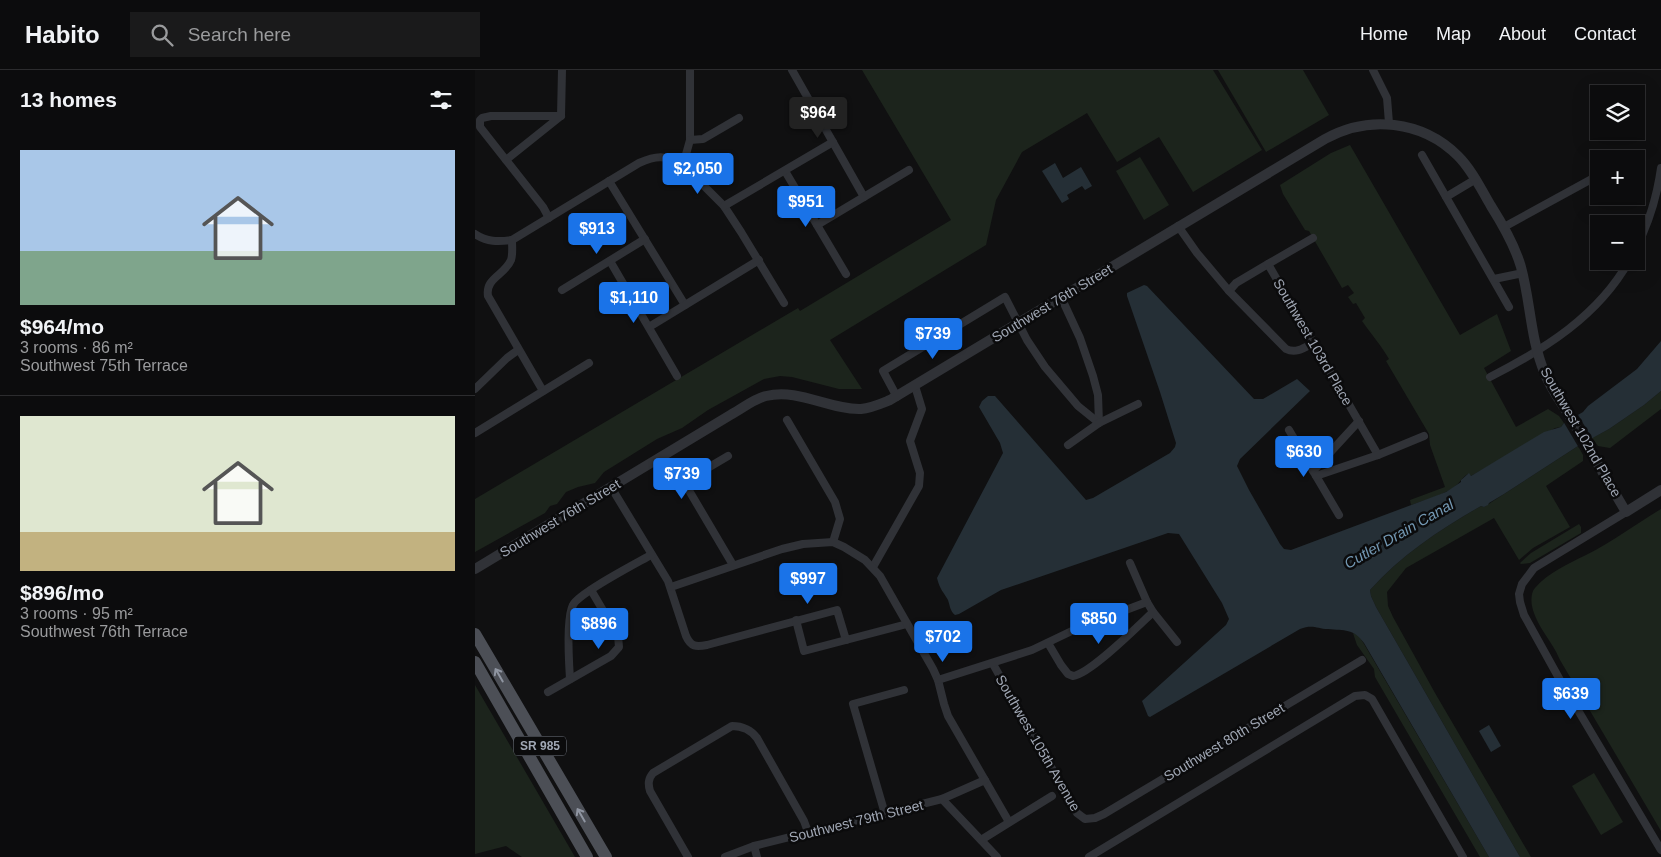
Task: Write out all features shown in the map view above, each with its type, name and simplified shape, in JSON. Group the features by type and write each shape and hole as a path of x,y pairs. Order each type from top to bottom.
{"main road":[{"name":"SR 985","path":"475,634 606,857"},
{"name":"SR 985","path":"475,662 587,857"}],"street":[{"path":"507,160 561,116 562,70"},
{"path":"683,165 690,140 690,70"},
{"path":"791,70 864,197"},
{"path":"1373,70 1387,98 1389,123"},
{"path":"549,218 543,207 480,127 480,120 491,116 561,116"},
{"path":"690,140 703,139 739,118"},
{"name":"Southwest 102nd Place","path":"1389,123 1420,131 1441,142 1458,156 1476,179 1504,227 1519,260 1523,273 1532,332 1547,379 1627,512"},
{"name":"Southwest 76th Street","path":"475,569 741,409 766,396 799,396 848,408 860,409 873,407 897,397 1330,136 1353,127 1389,123"},
{"path":"724,206 833,142"},
{"path":"1422,155 1509,308"},
{"path":"475,234 495,242 512,240 639,163 652,158 669,158 683,165 724,206 784,303"},
{"path":"1645,227 1657,192 1661,168"},
{"path":"817,225 909,170"},
{"path":"785,171 846,274"},
{"path":"1446,197 1476,179"},
{"path":"1504,227 1590,180"},
{"path":"609,181 685,305"},
{"path":"1178,226 1197,253 1229,291 1285,349 1291,351 1299,350 1313,343"},
{"path":"1268,264 1313,238"},
{"path":"562,290 645,239"},
{"path":"512,240 510,262 492,280 487,292 489,301 543,391"},
{"path":"649,327 759,260"},
{"path":"609,261 677,376"},
{"name":"Southwest 103rd Place","path":"1229,291 1236,283 1268,264 1379,455"},
{"name":"Southwest 102nd Place","path":"1490,377 1537,352 1572,327 1595,306 1623,270"},
{"path":"1494,279 1523,273"},
{"path":"897,397 883,371 1005,297 1027,340 1045,367 1078,406 1099,423"},
{"path":"1061,298 1080,338 1093,376 1098,395 1099,423"},
{"path":"475,389 518,350"},
{"path":"475,433 589,363"},
{"path":"873,567 919,486 920,473 910,441 922,409 915,386"},
{"path":"1068,445 1099,423 1138,404"},
{"path":"787,420 825,483 837,507 839,519 833,542"},
{"path":"1315,474 1359,421"},
{"path":"1289,430 1339,515"},
{"path":"1315,474 1379,455 1424,436"},
{"path":"728,456 685,482 733,565"},
{"path":"611,487 671,587 690,644 694,646 707,645 837,610 846,640"},
{"path":"1661,490 1541,563 1529,573 1522,584 1519,594 1524,615 1661,850"},
{"path":"671,587 782,549 803,544 833,542 856,554 879,573 938,680 943,704 948,716 1009,822"},
{"path":"570,679 571,612 576,600 651,555"},
{"path":"1130,563 1147,602 1177,642"},
{"path":"548,692 611,656 619,647 617,636 591,590"},
{"path":"938,680 993,664 1048,643 1078,628 1147,602"},
{"path":"1048,643 1064,669 1073,676 1078,675 1090,668 1153,612"},
{"path":"796,620 804,651 907,624"},
{"name":"Southwest 80th Street","path":"1085,820 1104,814 1362,660"},
{"name":"Southwest 105th Avenue","path":"993,664 1077,813 1085,820"},
{"path":"885,814 853,704 904,690"},
{"path":"1089,857 1355,696 1365,695 1372,698 1463,857"},
{"path":"688,857 651,791 650,777 653,773 732,726 742,727 757,738 805,821 808,832"},
{"name":"Southwest 79th Street","path":"725,857 754,846 943,799 985,780"},
{"path":"981,840 1052,796"},
{"path":"943,799 997,857"},
{"path":"754,846 757,857"}],"shaded area":[{"path":"862,70 1213,70 1262,150 1193,192 1159,137 1117,162 1087,113 1022,152 996,200 986,245 830,340 862,389 839,389 792,377 780,376 764,379 708,410 682,428 657,439 604,472 595,483 566,492 557,504 550,506 545,513 475,552 475,499 798,308 800,311 951,220"},
{"path":"1218,70 1303,70 1329,115 1266,152"},
{"path":"1350,145 1460,335 1497,314 1511,351 1484,368 1516,427 1548,409 1559,416 1564,423 1561,427 1555,428 1471,476 1468,474 1448,491 1411,505 1410,500 1445,487 1430,445 1429,434 1386,361 1389,359 1362,321 1365,318 1356,303 1353,304 1348,297 1354,293 1348,285 1342,288 1309,231 1305,230 1283,194 1280,185 1331,153"},
{"path":"1140,157 1169,205 1144,220 1116,171"},
{"path":"1661,391 1661,409 1610,448 1598,446 1592,438 1609,429"},
{"path":"1578,446 1583,455 1583,461 1546,486 1570,527 1533,548 1519,560 1494,518 1406,568 1387,592 1388,606 1393,617 1531,857 1520,857 1376,607 1370,590 1395,565 1436,533 1481,506 1484,507"},
{"path":"1661,509 1661,831 1541,627 1534,613 1531,599 1535,588 1540,582 1553,573 1605,544"},
{"path":"1579,524 1581,533 1530,563 1520,563 1531,553"},
{"path":"1353,633 1358,635 1364,644 1489,857 1480,857 1375,677 1374,669 1357,645"},
{"path":"475,685 575,857 522,857 506,846 475,854"},
{"path":"1594,773 1623,822 1601,835 1572,786"}],"water":[{"path":"1055,163 1063,178 1081,167 1092,186 1085,190 1082,186 1067,195 1069,199 1062,203 1042,171"},
{"name":"Cutler Drain Canal","path":"1144,285 1254,399 1263,399 1297,379 1310,391 1240,459 1237,466 1280,544 1284,549 1291,550 1446,492 1461,482 1469,473 1471,476 1544,432 1561,427 1564,423 1583,412 1588,406 1637,369 1661,341 1661,391 1609,429 1578,446 1488,505 1481,506 1436,533 1395,565 1370,590 1376,607 1520,857 1489,857 1364,643 1352,633 1344,630 1312,627 1300,629 1150,717 1148,716 1142,701 1226,625 1229,619 1222,603 1179,534 1168,533 1001,590 959,614 955,615 952,612 937,578 1003,453 1000,443 979,407 988,396 995,396 1086,500 1093,498 1170,453 1175,447 1176,443 1160,392 1127,296 1127,293"},
{"path":"1489,725 1501,746 1491,752 1479,731"}],"pier":[{"path":"1577,413 1593,440 1579,448 1563,421"}]}
